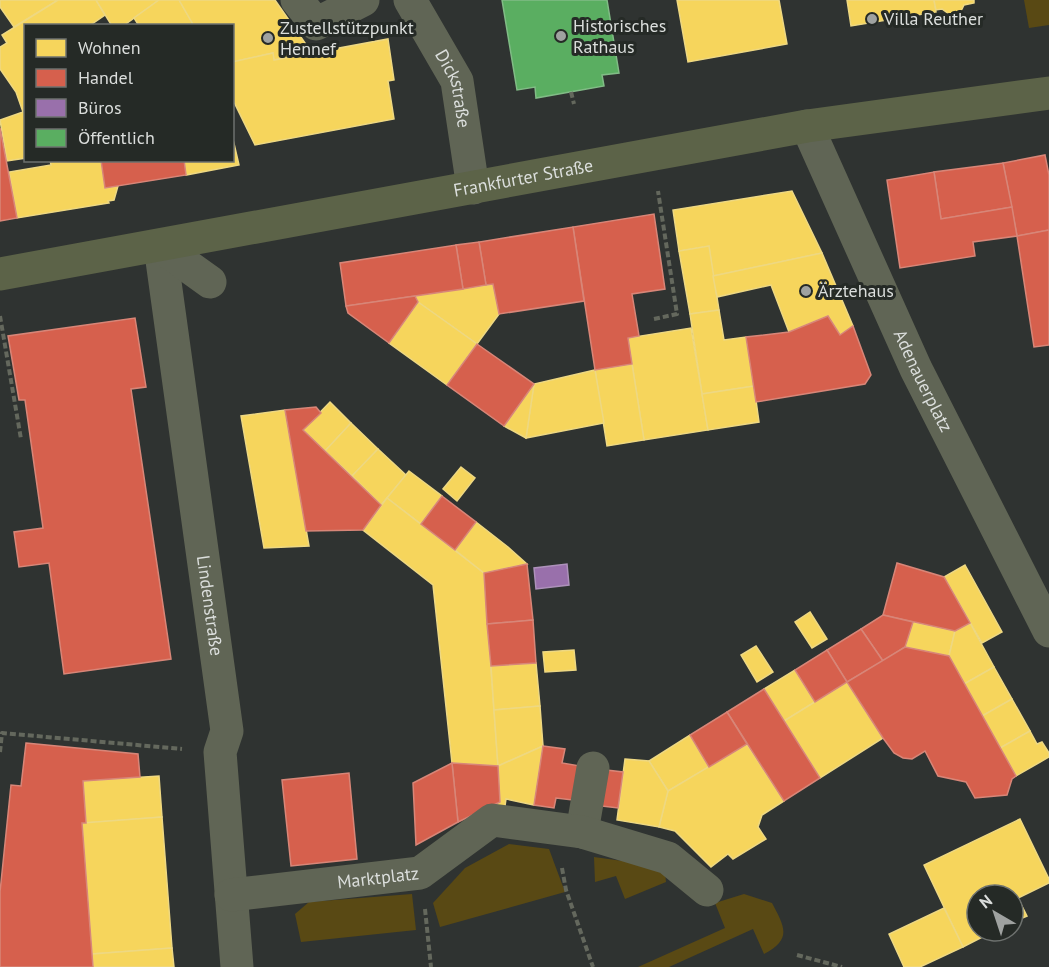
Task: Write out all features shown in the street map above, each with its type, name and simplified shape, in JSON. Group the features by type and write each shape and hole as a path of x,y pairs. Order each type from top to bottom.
{"main road":[{"name":"Frankfurter Straße","path":"0,274 807,126 1049,93"}],"street":[{"path":"297,0 316,24 363,0"},
{"name":"Dickstraße","path":"410,0 457,81 472,188"},
{"name":"Adenauerplatz","path":"807,126 916,369 1049,631"},
{"path":"160,246 210,282"},
{"name":"Lindenstraße","path":"160,246 226,731 220,752 237,967"},
{"path":"568,831 593,768"},
{"name":"Marktplatz","path":"231,896 420,873 492,820 568,831 668,858 707,890"}],"path":[{"path":"571,92 573,104"},
{"path":"652,155 677,314 654,319"},
{"path":"0,316 21,439"},
{"path":"0,752 2,733 220,752"},
{"path":"568,831 566,890 593,967"},
{"path":"420,873 431,967"},
{"path":"797,955 842,967"}],"shaded area":[{"path":"1024,0 1049,0 1049,25 1029,28"},
{"path":"509,844 549,849 565,892 440,927 433,903 465,868"},
{"path":"594,857 659,866 665,872 666,882 625,899 616,876 595,882"},
{"path":"412,894 416,930 301,942 295,914 309,902"},
{"path":"744,894 772,903 780,919 783,932 779,943 773,948 764,954 753,929 669,967 638,967 725,928 715,903"}],"building: Wohnen":[{"path":"0,0 58,0 14,27 0,7"},
{"path":"58,0 96,0 105,15 92,24 24,24 24,158 7,161 0,120 23,112 16,92 0,69 0,47 7,43 2,35"},
{"path":"96,0 159,0 126,24 111,24"},
{"path":"159,0 179,0 193,24 138,24 134,18"},
{"name":"Zustellstützpunkt Hennef","path":"179,0 275,0 312,53 274,60 273,53 234,62 234,24 193,24"},
{"path":"677,0 779,0 787,44 688,62"},
{"name":"Villa Reuther","path":"847,0 934,0 936,12 851,26"},
{"path":"934,0 974,0 974,3 964,5 960,13 949,14 942,9 936,10"},
{"path":"388,39 394,80 388,81 394,119 255,145 234,102 234,62 273,53 274,60"},
{"path":"234,144 239,165 186,175 184,162 234,162"},
{"path":"50,162 101,162 105,188 118,186 114,200 108,201 109,203 17,218 9,172 51,165"},
{"path":"792,191 822,253 713,276 709,246 679,251 673,210"},
{"path":"709,246 719,310 690,314 679,251"},
{"name":"Ärztehaus","path":"822,253 853,326 840,335 828,316 789,332 771,285 717,297 713,276"},
{"path":"493,284 499,314 477,344 418,302 415,296"},
{"path":"418,302 477,344 447,385 389,343"},
{"path":"719,310 724,340 746,337 754,386 702,394 690,314"},
{"path":"691,328 708,430 644,440 628,338"},
{"path":"632,364 644,440 607,446 595,370"},
{"path":"595,370 604,423 526,438 534,384"},
{"path":"534,384 526,438 504,426"},
{"path":"754,386 759,422 708,430 702,394"},
{"path":"330,402 351,423 325,451 303,430"},
{"path":"285,410 309,546 264,548 241,416"},
{"path":"351,423 378,449 352,476 325,451"},
{"path":"378,449 406,475 381,505 352,476"},
{"path":"461,467 475,478 457,501 443,489"},
{"path":"409,471 442,496 421,524 387,498"},
{"path":"387,498 484,573 498,766 452,763 433,585 363,530"},
{"path":"476,522 527,564 484,573 455,550"},
{"path":"965,565 1002,632 982,643 944,577"},
{"path":"810,612 827,639 812,648 795,622"},
{"path":"913,622 955,631 949,656 905,647"},
{"path":"970,623 994,667 964,684 949,656 955,631"},
{"path":"756,646 773,672 757,682 741,655"},
{"path":"574,650 576,670 545,672 543,652"},
{"path":"536,663 540,706 494,710 491,666"},
{"path":"994,667 1012,699 982,716 964,684"},
{"path":"795,670 815,702 784,721 764,689"},
{"path":"847,682 883,738 820,778 784,721"},
{"path":"1012,699 1030,731 1000,748 982,716"},
{"path":"540,706 543,746 498,766 494,710"},
{"path":"1030,731 1037,744 1042,742 1049,757 1016,776 1000,748"},
{"path":"690,735 709,767 668,791 649,761"},
{"path":"747,744 784,801 762,815 758,827 766,839 733,859 728,854 711,867 675,831 659,827 668,791"},
{"path":"543,746 534,805 506,799 504,813 488,808 500,802 498,766"},
{"path":"625,759 649,761 668,791 659,827 617,820"},
{"path":"159,776 162,817 86,823 83,781"},
{"path":"162,817 172,948 92,954 82,823"},
{"path":"1020,819 1049,883 1025,895 1025,883 965,883 965,943 971,943 963,947 924,865"},
{"path":"944,908 963,947 920,967 904,967 889,934"},
{"path":"172,948 174,967 93,967 92,954"}],"building: Handel":[{"path":"0,128 17,218 0,221"},
{"path":"1045,155 1049,175 1049,230 1017,236 1003,163"},
{"path":"101,162 184,162 186,175 105,188"},
{"path":"1003,163 1012,207 941,219 934,172"},
{"path":"934,172 941,219 1012,207 1017,236 973,242 975,256 900,268 887,180"},
{"path":"654,214 665,289 632,294 639,336 628,338 632,364 595,370 573,227"},
{"path":"573,227 584,301 499,314 493,284 486,285 479,242"},
{"path":"1049,230 1049,345 1034,347 1017,236"},
{"path":"479,242 486,285 463,289 456,245"},
{"path":"456,245 463,289 346,306 340,263"},
{"path":"415,296 418,302 389,343 348,313 346,306"},
{"path":"828,316 840,335 853,326 871,375 865,384 756,402 746,337 789,332"},
{"path":"135,318 146,387 131,389 171,659 64,674 49,563 19,567 14,532 43,528 25,400 19,400 8,336"},
{"path":"477,344 534,384 504,426 447,385"},
{"path":"316,407 321,413 303,430 381,505 363,530 306,531 285,410"},
{"path":"442,496 476,522 455,550 421,524"},
{"path":"897,563 944,577 970,623 955,631 883,615"},
{"path":"527,564 533,620 487,624 484,573"},
{"path":"883,615 913,622 905,647 883,661 861,629"},
{"path":"533,620 536,663 491,666 487,624"},
{"path":"861,629 883,661 847,682 827,650"},
{"path":"905,647 949,656 1016,776 1012,779 1007,795 975,798 966,782 938,776 925,751 912,759 903,758 894,753 883,738 847,682"},
{"path":"827,650 847,682 815,702 795,670"},
{"path":"764,689 820,778 784,801 727,712"},
{"path":"727,712 747,744 709,767 690,735"},
{"path":"26,743 138,754 140,777 83,781 86,823 82,823 93,967 0,967 0,892 11,785 21,786"},
{"path":"543,746 565,749 562,763 586,767 581,801 556,798 554,808 534,805"},
{"path":"452,763 498,766 500,802 458,822"},
{"path":"452,763 458,822 416,845 413,783"},
{"path":"598,769 623,772 618,808 594,805"},
{"path":"349,773 357,859 291,866 282,780"}],"building: Büros":[{"path":"567,564 569,585 536,589 534,568"}],"building: Öffentlich":[{"name":"Historisches Rathaus","path":"502,0 607,0 619,73 602,75 604,86 536,98 535,87 517,90"}],"place":[{"name":"Villa Reuther","path":"872,19"},
{"name":"Historisches Rathaus","path":"561,36"},
{"name":"Zustellstützpunkt Hennef","path":"268,38"},
{"name":"Ärztehaus","path":"806,291"}]}
